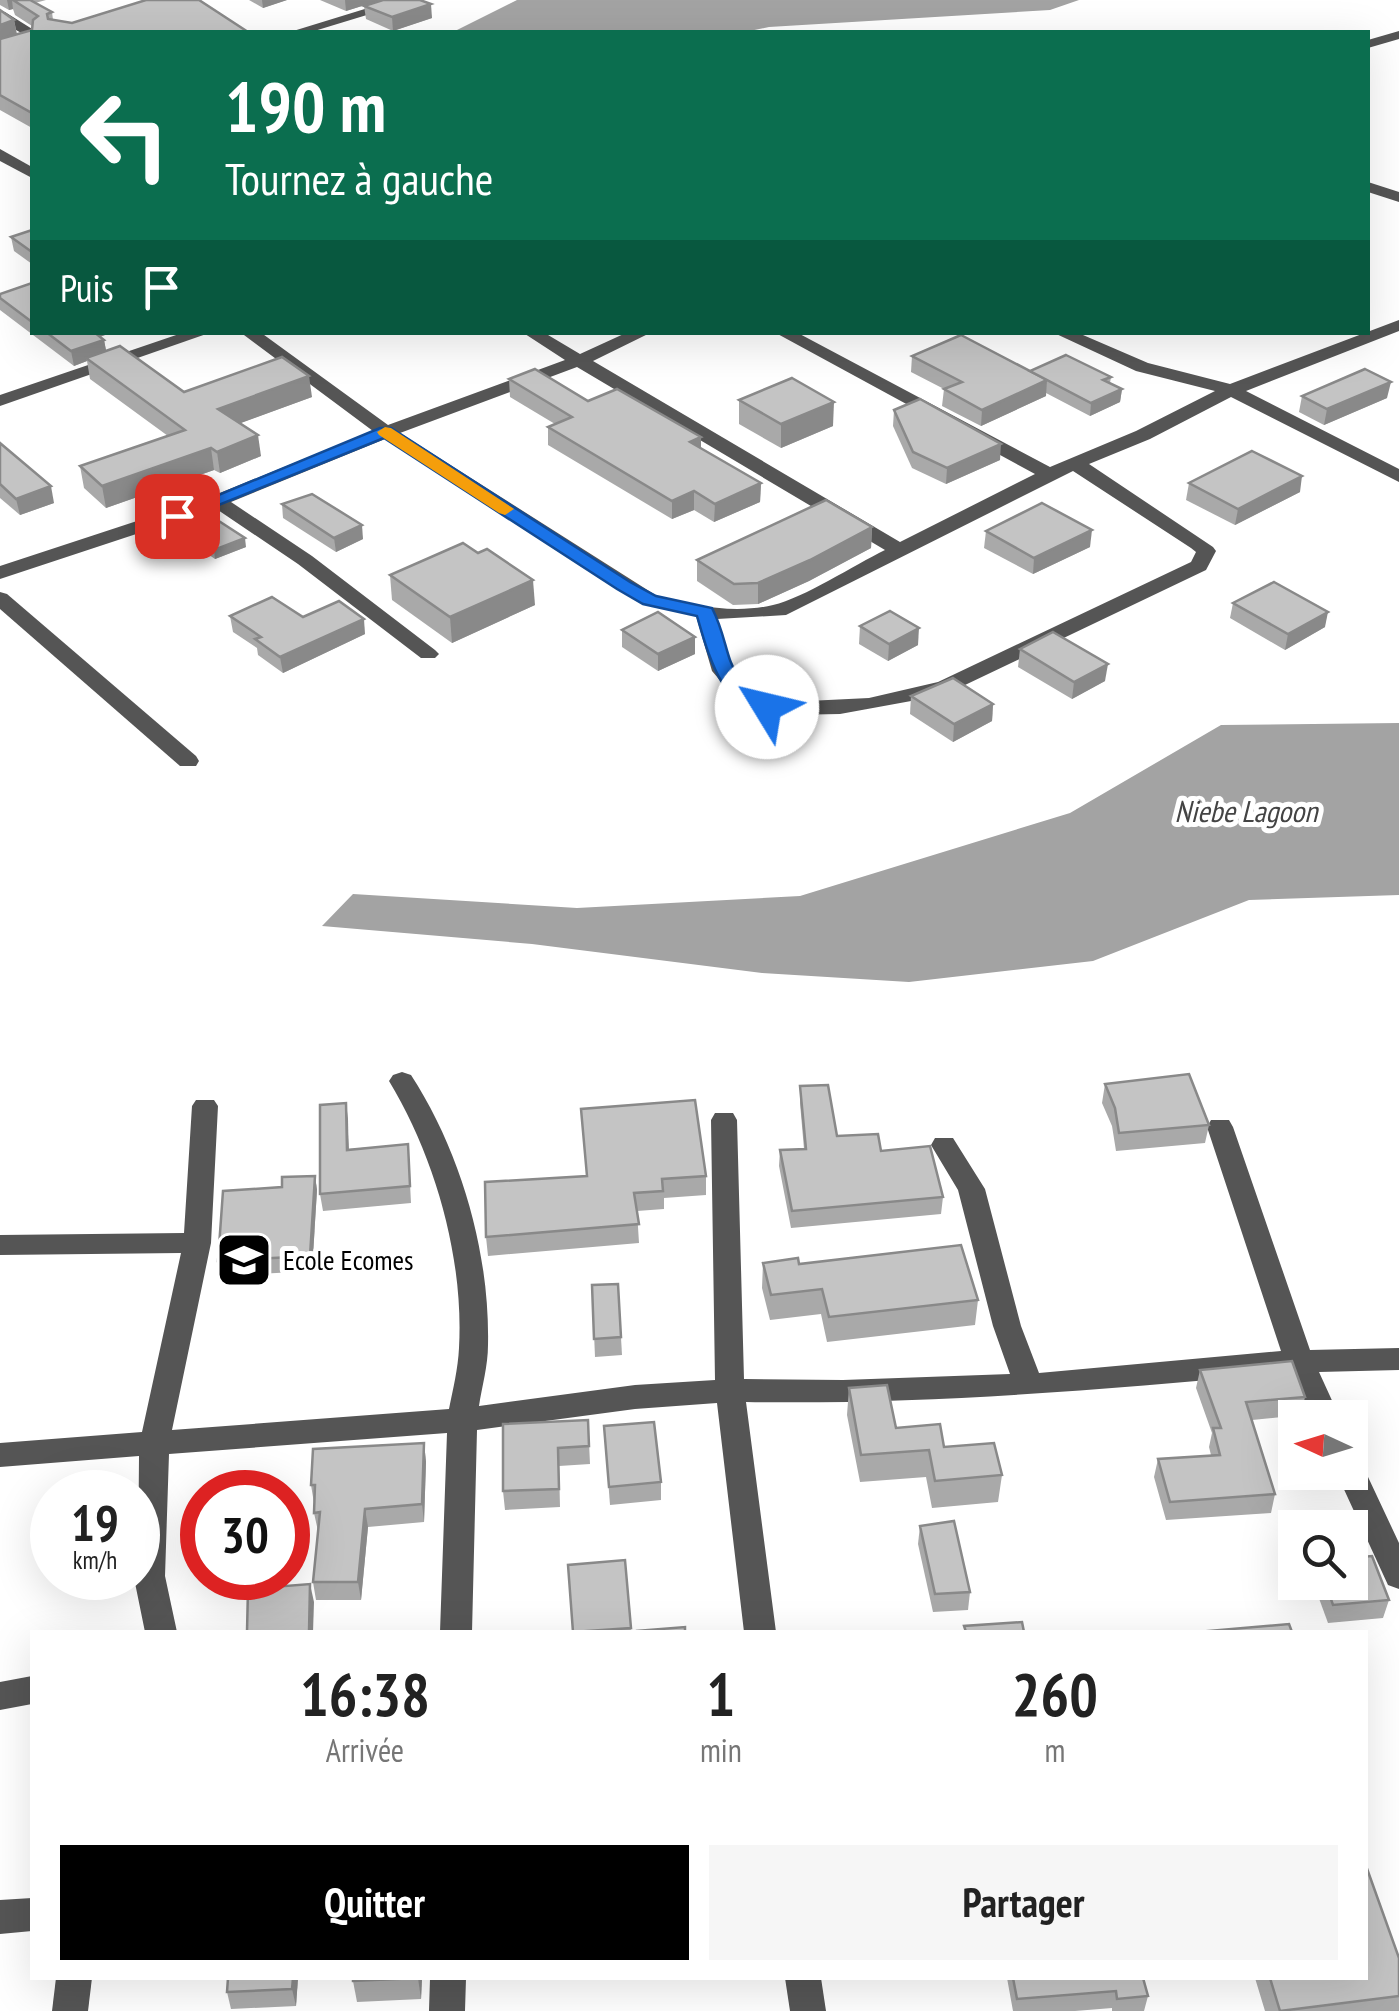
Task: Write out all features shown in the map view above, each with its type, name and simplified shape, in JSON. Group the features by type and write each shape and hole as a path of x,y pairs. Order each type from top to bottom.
{"street":[{"path":"304,30 409,0"},
{"path":"0,14 30,36"},
{"path":"1370,44 1397,37"},
{"path":"16,44 30,39"},
{"path":"0,154 30,172"},
{"path":"1370,188 1399,197"},
{"path":"252,335 332,389 386,432 624,586 650,600 705,612 760,616 779,612 1050,474 1231,390 1399,325"},
{"path":"0,401 195,335"},
{"path":"535,335 898,549"},
{"path":"0,573 218,501 637,335"},
{"path":"788,335 1050,474"},
{"path":"1067,335 1142,367 1231,390 1399,476"},
{"path":"705,612 722,670 748,698 780,709 822,709 934,690 1199,566 1206,551 1198,544 1076,464"},
{"path":"218,501 305,560 428,654"},
{"path":"0,598 188,761"},
{"path":"402,1081 420,1103 462,1242 474,1344 462,1420 456,1630"},
{"path":"161,1630 149,1576 155,1440 197,1243 205,1106"},
{"path":"724,1120 730,1390 760,1630"},
{"path":"1220,1127 1299,1361 1317,1400"},
{"path":"944,1145 971,1189 1007,1326 1029,1385"},
{"path":"0,1246 197,1243"},
{"path":"0,1455 155,1440 462,1420 636,1397 730,1390 843,1392 1029,1385 1299,1361 1399,1359"},
{"path":"1359,1490 1399,1576"},
{"path":"0,1696 30,1690"},
{"path":"0,1917 30,1915"},
{"path":"70,2011 74,1980"},
{"path":"447,2011 448,1980"},
{"path":"804,1980 808,2011"}],"water":[{"path":"517,0 1079,0 1050,10 755,30 457,30"},
{"name":"Niebe Lagoon","path":"1399,723 1399,895 1249,900 1093,961 909,982 762,973 532,944 322,926 353,894 577,908 800,896 1070,813 1221,725"}],"building":[{"path":"13,0 30,0 52,12 47,14 48,19 72,23 146,0 199,0 245,30 32,30 33,20 38,16"},
{"path":"383,0 420,0 431,4 392,17 364,6"},
{"path":"0,10 14,20 0,25"},
{"path":"30,31 30,112 0,95 0,39"},
{"path":"30,231 30,251 11,237"},
{"path":"30,284 30,320 0,298 0,294"},
{"path":"50,335 98,335 104,340 71,351"},
{"path":"961,335 1047,380 982,410 944,389 962,382 912,356"},
{"path":"120,346 184,392 282,357 309,376 218,409 258,435 217,452 211,448 102,486 80,466 185,430 86,358"},
{"path":"1066,355 1111,377 1103,380 1122,389 1091,403 1030,371"},
{"path":"535,369 588,401 617,389 701,437 690,442 761,483 715,504 694,491 672,501 548,427 572,417 509,379"},
{"path":"1365,369 1391,382 1327,409 1302,396"},
{"path":"792,378 834,402 781,424 739,400"},
{"path":"920,399 1001,444 947,468 913,452 894,410"},
{"path":"0,443 51,486 16,499 0,484"},
{"path":"1252,451 1302,476 1238,509 1189,483"},
{"path":"312,494 362,525 334,538 282,504"},
{"path":"826,500 872,527 758,583 734,584 697,560"},
{"path":"1042,503 1092,530 1034,558 986,531"},
{"path":"208,514 245,538 214,550 179,526"},
{"path":"463,543 478,553 487,549 533,580 450,617 390,575"},
{"path":"1274,582 1328,612 1288,634 1233,603"},
{"path":"272,597 303,617 339,601 364,619 280,657 255,639 261,637 230,616"},
{"path":"890,611 919,628 889,644 860,626"},
{"path":"658,612 695,637 658,654 622,630"},
{"path":"1053,632 1108,664 1074,682 1020,649"},
{"path":"953,678 993,704 954,724 911,696"},
{"path":"1189,1074 1209,1125 1119,1133 1115,1108 1105,1084"},
{"path":"828,1085 837,1136 878,1134 881,1151 930,1146 943,1197 792,1211 780,1150 806,1149 800,1086"},
{"path":"695,1100 706,1176 662,1179 663,1191 634,1193 639,1224 486,1237 485,1182 587,1176 581,1109"},
{"path":"346,1103 347,1150 408,1144 410,1186 320,1194 320,1105"},
{"path":"315,1176 310,1256 218,1261 223,1191 282,1187 282,1177"},
{"path":"961,1245 978,1300 829,1317 822,1289 771,1295 763,1263 798,1258 799,1264"},
{"path":"618,1284 621,1337 594,1339 592,1285"},
{"path":"1292,1361 1305,1397 1246,1402 1275,1494 1170,1502 1158,1459 1220,1455 1213,1428 1221,1428 1200,1370"},
{"path":"887,1385 896,1428 940,1424 944,1447 994,1443 1002,1475 935,1481 929,1450 861,1455 849,1388"},
{"path":"588,1420 589,1446 558,1448 559,1489 503,1491 503,1424"},
{"path":"654,1422 661,1482 609,1487 604,1426"},
{"path":"424,1443 422,1504 365,1509 358,1582 313,1582 320,1512 314,1513 313,1449"},
{"path":"954,1521 970,1592 935,1594 920,1526"},
{"path":"1368,1556 1372,1556 1389,1600 1333,1605 1331,1600 1368,1600"},
{"path":"625,1560 631,1628 573,1630 568,1565"},
{"path":"248,1600 310,1600 309,1630 247,1630"},
{"path":"1022,1622 1024,1630 965,1630 964,1626"},
{"path":"1289,1624 1291,1630 1220,1630"},
{"path":"1368,1871 1399,1958 1399,1996 1280,2011 1271,1980 1368,1980"},
{"path":"228,1980 293,1980 292,1989 227,1992"},
{"path":"1013,1980 1144,1980 1148,1996 1117,1999 1116,1991 1017,1999"}],"slow traffic":[{"path":"385,432 505,509"}],"place":[{"name":"Ecole Ecomes","path":"244,1260"}],"route":[{"path":"177,516 386,432 624,586 650,600 705,612 722,670 732,686 767,707"}]}
